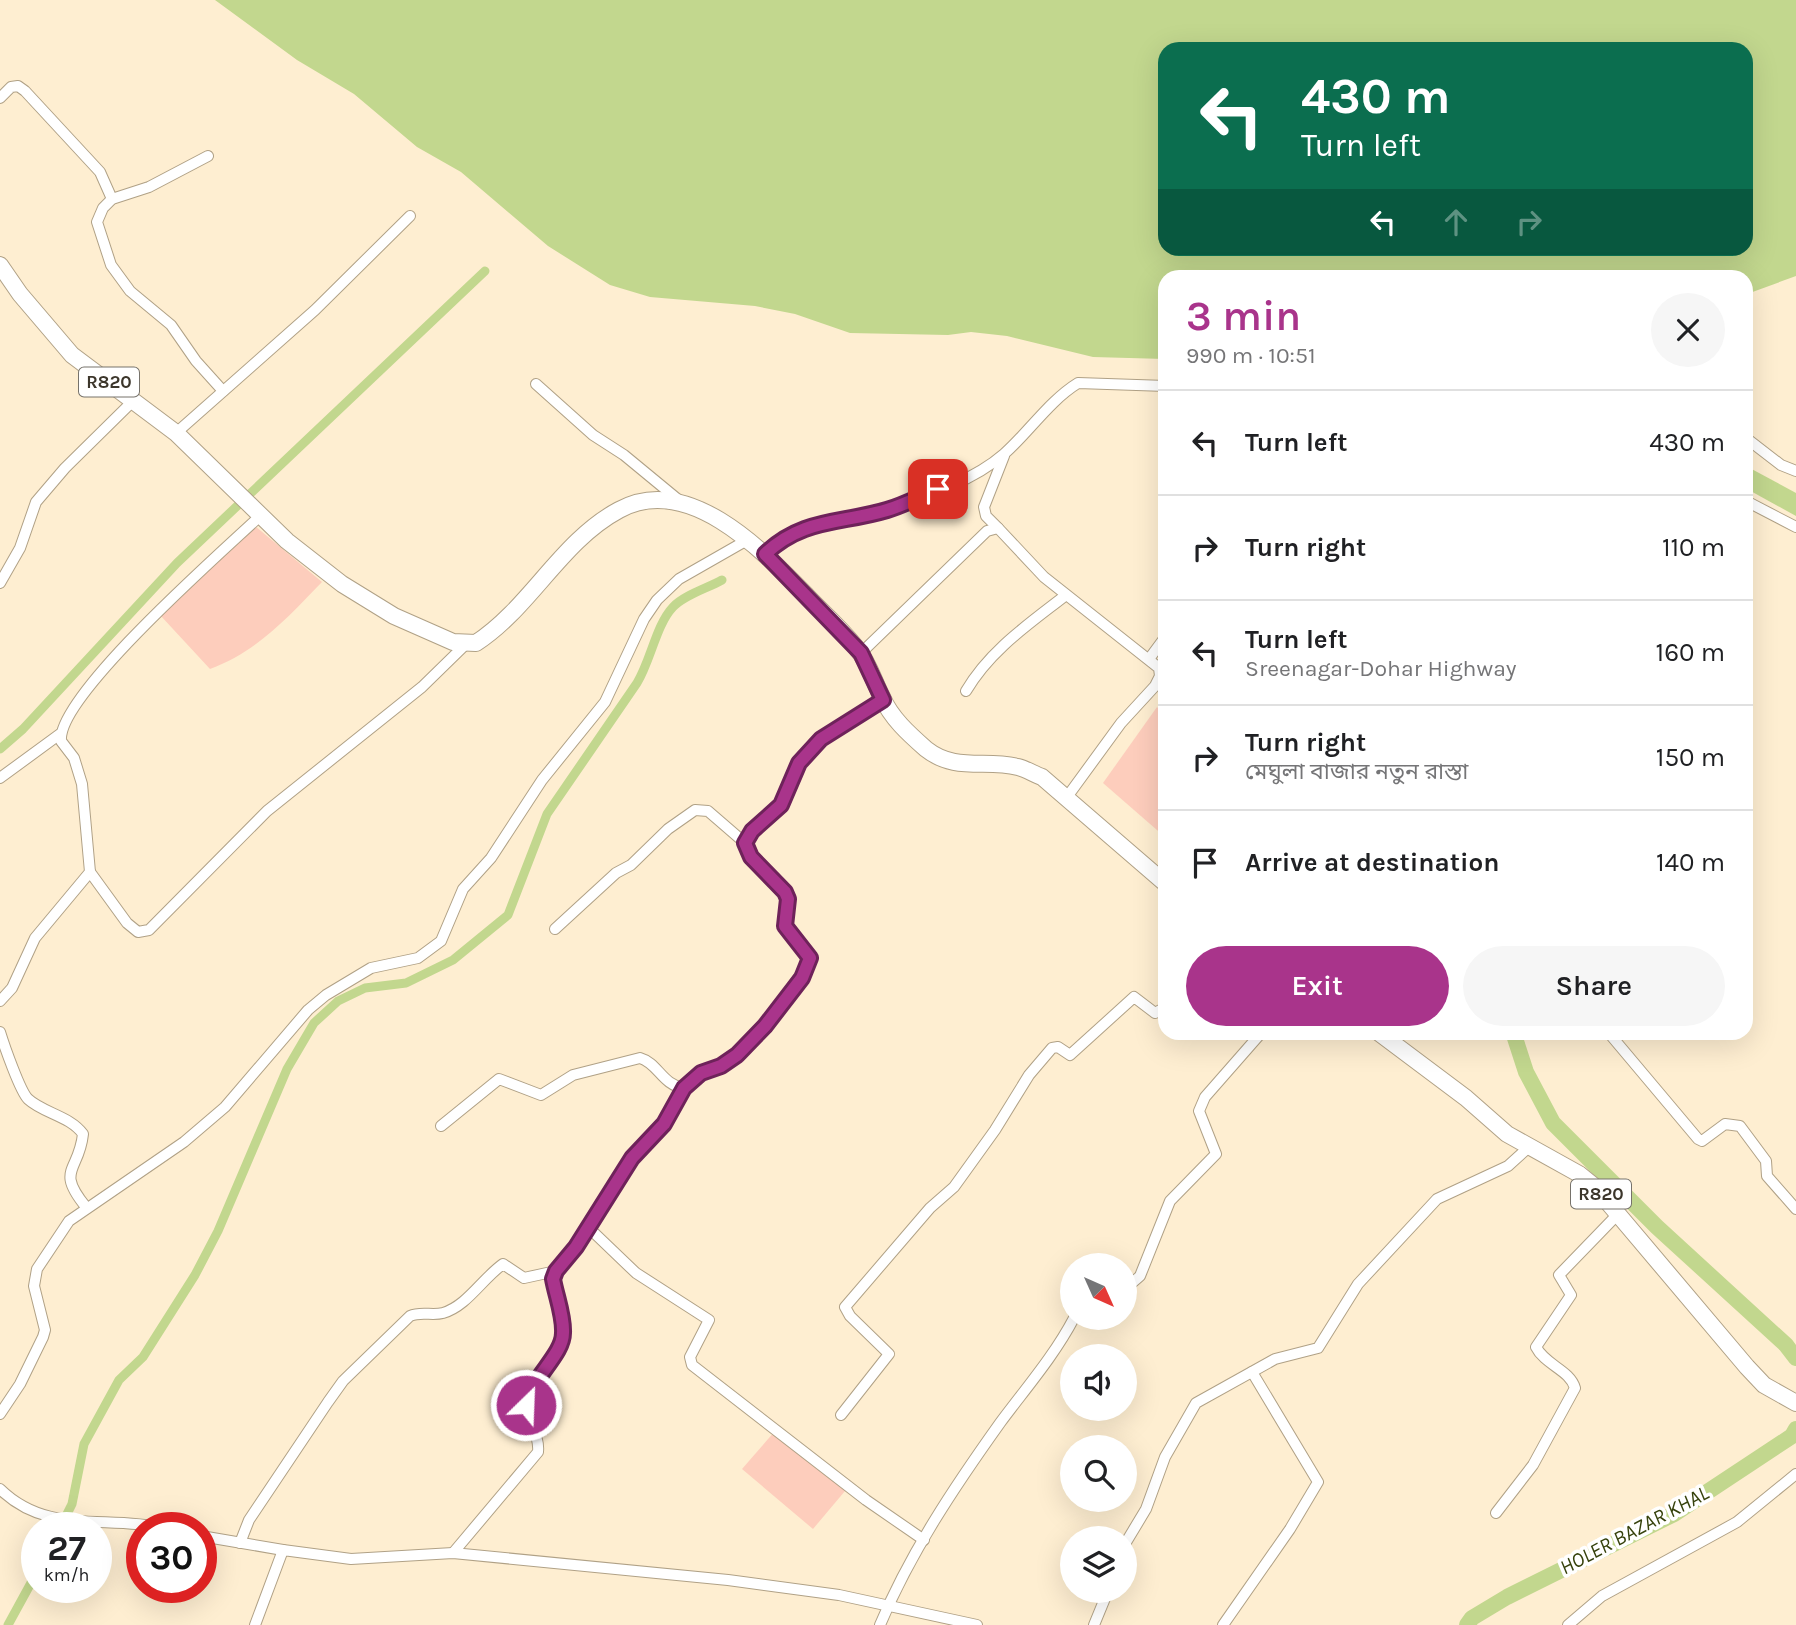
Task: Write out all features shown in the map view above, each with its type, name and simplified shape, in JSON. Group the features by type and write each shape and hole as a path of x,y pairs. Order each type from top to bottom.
{"main road":[{"name":"R820","path":"0,265 20,294 72,355 176,433 257,514 342,584 394,616 464,645"},
{"path":"464,645 476,643 488,635 568,552 619,509 649,499 685,506 705,513 749,539 765,554 861,653 892,715 912,736 945,761 1018,767 1042,777 1158,877"},
{"name":"R820","path":"1389,1040 1466,1098 1504,1132 1579,1174 1618,1214 1747,1367 1791,1401"}],"street":[{"path":"0,98 11,87 18,86 24,91 100,172 112,199"},
{"path":"208,156 149,187 112,199 103,208 97,222 111,265 130,291 172,325 196,361 223,391"},
{"path":"176,433 316,310 410,216"},
{"path":"536,383 593,435 624,455 685,506"},
{"path":"765,554 783,537 813,524 888,510 960,482 1006,453 1078,383 1158,386"},
{"path":"0,583 20,548 29,515 36,502 65,468 132,402"},
{"path":"1753,444 1781,466 1796,471"},
{"path":"1006,453 984,507 986,516 1044,577 1158,667"},
{"path":"1753,505 1796,527"},
{"path":"0,778 60,734 82,698 129,642 257,514"},
{"path":"861,653 987,531 998,528"},
{"path":"0,1414 20,1384 43,1337 45,1330 34,1286 37,1269 69,1221 184,1142 225,1107 308,1010 326,995 371,968 418,958 441,941 463,889 491,858 542,780 605,702 644,619 657,600 680,579 749,539"},
{"path":"966,691 979,669 995,652 1066,595"},
{"path":"60,734 61,741 74,758 82,785 90,872 127,923 138,932 149,930 267,811 422,687 464,645"},
{"path":"1149,659 1158,647"},
{"path":"1067,797 1121,723 1158,679"},
{"path":"745,843 752,831 781,805 799,763 821,739 883,700"},
{"path":"453,1553 538,1452 538,1436 527,1420 526,1405 528,1390 562,1342 564,1331 553,1279 556,1271 589,1228 632,1158 664,1124 684,1088 701,1073 721,1066 737,1055 765,1026 802,978 810,958 785,926 788,899 785,892 751,857 745,843 708,811 695,810 667,829 631,865 615,873 555,929"},
{"path":"0,1001 12,988 35,938 90,872"},
{"path":"841,1415 889,1354 850,1316 845,1307 930,1208 954,1187 995,1130 1029,1075 1052,1048 1058,1047 1070,1055 1134,997 1158,1012"},
{"path":"0,1032 20,1089 28,1100 53,1112 83,1134 69,1176 72,1190 86,1207"},
{"path":"1138,1278 1170,1202 1216,1154 1199,1111 1205,1097 1255,1040"},
{"path":"1615,1040 1698,1139 1702,1141 1726,1124 1740,1126 1766,1161 1767,1176 1796,1209"},
{"path":"441,1126 499,1079 541,1095 573,1075 640,1058 648,1062 664,1080 684,1088"},
{"path":"1136,1526 1146,1508 1165,1457 1196,1403 1275,1359 1318,1349 1358,1283 1437,1199 1508,1166 1529,1147"},
{"path":"1496,1513 1532,1465 1575,1388 1573,1380 1540,1355 1536,1347 1571,1295 1559,1275 1618,1214"},
{"path":"589,1228 636,1273 709,1320 690,1357 692,1365 866,1500 924,1540"},
{"path":"240,1543 249,1520 328,1402 344,1381 410,1316 417,1313 442,1313 465,1301 471,1292 503,1264 524,1278 556,1271"},
{"path":"880,1625 924,1540 971,1463 1042,1368 1066,1330"},
{"path":"1223,1625 1297,1519 1318,1482 1252,1372"},
{"path":"1568,1625 1602,1596 1737,1522 1796,1474"},
{"path":"0,1489 21,1508 53,1520 126,1524"},
{"path":"217,1539 351,1559 453,1553 728,1580 889,1604 976,1625"},
{"path":"255,1625 283,1550"},
{"path":"1094,1625 1103,1603"}],"shaded area":[{"path":"215,0 1796,0 1796,276 1753,292 1753,270 1158,270 1158,359 1093,357 1007,336 971,332 948,335 850,333 795,314 755,306 650,297 610,285 548,246 461,172 417,147 354,94 297,60"},
{"path":"1753,470 1796,493 1796,516 1753,492"},
{"path":"255,526 322,582 257,643 227,662 210,669 160,615"},
{"path":"1157,707 1158,831 1103,783"},
{"path":"775,1431 845,1491 813,1529 742,1469"}],"waterway":[{"path":"0,749 23,729 177,563 485,271"},
{"path":"68,1512 84,1444 119,1380 143,1357 195,1275 218,1231 287,1069 314,1023 338,1001 365,988 406,983 453,960 508,915 547,814 637,683 667,614 683,599 722,580"},
{"path":"1516,1040 1526,1072 1553,1123 1657,1227 1786,1345 1796,1358"},
{"name":"HOLER BAZAR KHAL","path":"1467,1625 1472,1618 1507,1597 1674,1514 1792,1436 1796,1429"},
{"path":"8,1625 21,1601"}],"route":[{"path":"526,1405 528,1390 562,1342 564,1331 553,1279 556,1271 576,1247 632,1158 664,1124 684,1088 701,1073 721,1066 737,1055 783,1004 802,978 808,964 808,953 785,926 788,899 785,892 751,857 746,848 747,837 781,805 799,763 821,739 845,721 883,700 861,653 841,629 765,554 783,537 813,524 888,510 938,489"}]}
